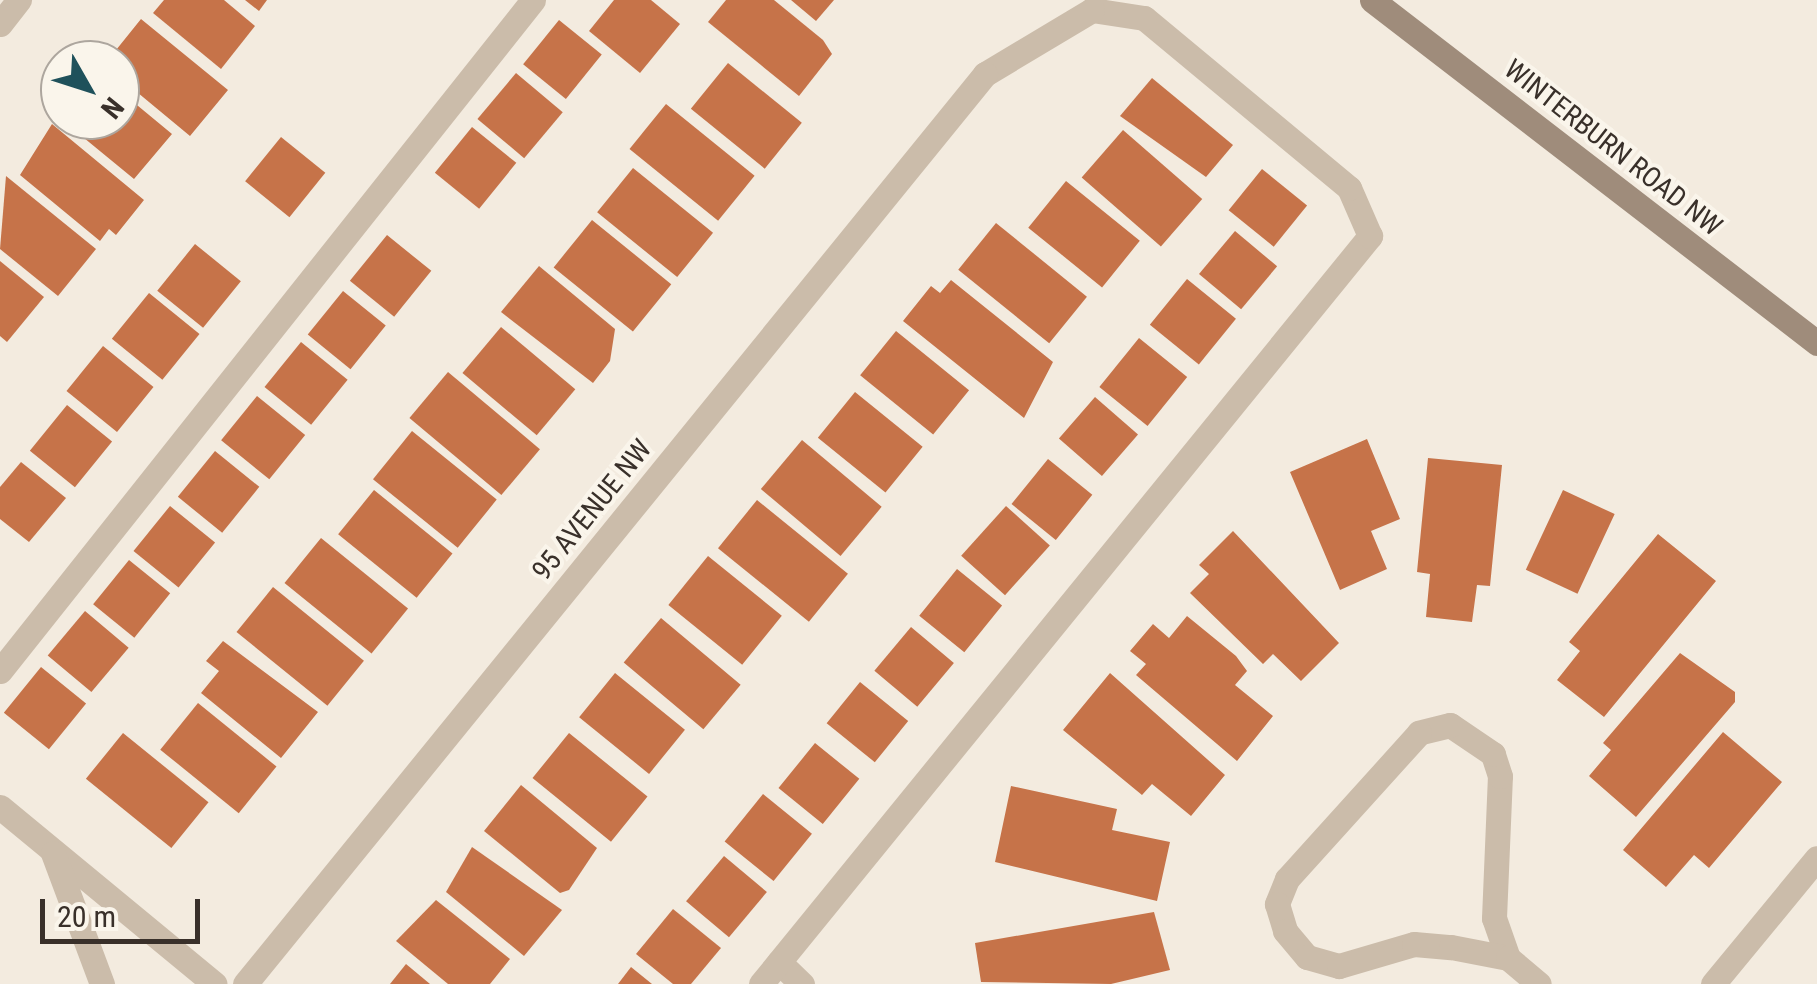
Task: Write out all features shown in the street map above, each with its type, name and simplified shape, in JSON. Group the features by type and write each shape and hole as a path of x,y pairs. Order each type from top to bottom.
{"main road":[{"name":"WINTERBURN ROAD NW","path":"1372,0 1817,343"}],"street":[{"path":"0,24 19,0"},
{"path":"0,671 534,0"},
{"name":"95 AVENUE NW","path":"245,984 985,74 1092,10 1144,18 1349,188 1370,236 780,962"},
{"path":"1508,958 1414,944 1339,966 1307,956 1285,931 1277,904 1287,879 1419,732 1450,724 1493,754 1500,776 1494,918 1508,958 1538,984"},
{"path":"0,807 216,984"},
{"path":"51,848 102,984"},
{"path":"1713,984 1817,858"},
{"path":"761,984 780,962 802,984"}],"building":[{"path":"164,0 224,0 255,26 221,69 153,13"},
{"path":"245,0 267,0 259,11"},
{"path":"614,0 651,0 680,24 640,73 589,31"},
{"path":"726,0 774,0 823,40 832,54 799,96 708,22"},
{"path":"791,0 834,0 816,21"},
{"path":"141,19 228,90 190,136 140,95 140,40 124,40"},
{"path":"559,20 602,55 566,99 523,64"},
{"path":"728,63 802,123 765,169 691,109"},
{"path":"516,73 563,112 524,158 477,119"},
{"path":"1152,78 1233,145 1206,177 1120,116"},
{"path":"666,104 755,176 718,221 629,149"},
{"path":"140,108 172,134 134,179 86,140 140,140"},
{"path":"472,127 516,163 479,209 435,173"},
{"path":"1123,130 1202,199 1161,246 1082,178"},
{"path":"281,137 325,173 289,217 245,181"},
{"path":"42,140 71,140 144,200 116,235 109,229 100,241 20,175"},
{"path":"633,168 713,233 677,277 597,212"},
{"path":"1262,169 1307,206 1274,247 1229,210"},
{"path":"6,176 96,249 58,296 0,249"},
{"path":"1066,181 1140,241 1102,287 1028,228"},
{"path":"592,220 671,284 633,332 554,267"},
{"path":"996,223 1087,297 1049,343 958,270"},
{"path":"1235,231 1277,266 1241,309 1199,274"},
{"path":"387,235 431,271 394,317 350,281"},
{"path":"195,244 241,281 203,328 157,291"},
{"path":"0,261 44,297 7,342 0,336"},
{"path":"539,266 615,329 610,361 593,383 501,312"},
{"path":"1187,279 1236,319 1199,364 1150,325"},
{"path":"951,280 1053,362 1024,418 903,321 931,286 940,293"},
{"path":"343,291 386,326 351,369 308,335"},
{"path":"149,293 200,334 162,380 112,339"},
{"path":"501,327 575,389 537,435 462,373"},
{"path":"896,331 969,390 933,434 860,375"},
{"path":"1139,338 1187,377 1148,426 1099,387"},
{"path":"301,342 348,380 311,425 264,387"},
{"path":"103,346 154,387 117,432 66,391"},
{"path":"448,372 540,449 501,495 409,418"},
{"path":"855,392 923,447 885,493 818,438"},
{"path":"257,396 305,435 269,479 221,440"},
{"path":"1095,397 1138,434 1102,476 1059,439"},
{"path":"67,405 112,442 75,487 30,451"},
{"path":"412,431 497,500 458,548 373,479"},
{"path":"1367,439 1400,519 1371,531 1387,569 1340,590 1290,472"},
{"path":"802,440 882,507 841,556 761,489"},
{"path":"215,451 259,487 222,533 178,497"},
{"path":"1428,458 1502,465 1490,586 1477,585 1472,622 1426,617 1430,574 1417,572"},
{"path":"1048,459 1092,495 1056,540 1011,504"},
{"path":"21,462 66,498 29,542 0,519 0,487"},
{"path":"374,490 452,554 417,598 338,534"},
{"path":"1563,490 1615,514 1577,594 1526,570"},
{"path":"757,500 848,574 809,622 718,548"},
{"path":"170,506 215,543 179,588 133,551"},
{"path":"1006,506 1050,545 1005,595 961,556"},
{"path":"1233,531 1339,643 1301,681 1273,654 1263,664 1190,593 1209,574 1199,565"},
{"path":"1658,534 1716,581 1604,717 1557,680 1580,651 1569,642"},
{"path":"321,538 408,608 372,654 284,583"},
{"path":"708,556 782,616 742,665 668,605"},
{"path":"129,560 170,593 134,638 93,604"},
{"path":"957,569 1002,606 964,652 919,616"},
{"path":"273,587 364,661 327,706 236,632"},
{"path":"85,611 129,648 91,692 48,655"},
{"path":"1187,616 1236,656 1247,671 1235,685 1273,716 1237,761 1136,675 1146,664 1130,651 1153,624 1169,638"},
{"path":"661,618 741,685 703,729 624,662"},
{"path":"911,627 954,663 917,707 874,671"},
{"path":"223,641 318,712 281,758 201,693 219,671 206,661"},
{"path":"1680,653 1735,692 1735,702 1636,817 1589,776 1611,750 1603,743"},
{"path":"41,667 86,704 49,749 4,713"},
{"path":"615,673 685,730 649,774 579,717"},
{"path":"1110,673 1225,775 1191,816 1152,784 1142,795 1063,730"},
{"path":"860,682 908,721 875,762 827,723"},
{"path":"198,703 276,767 239,813 160,750"},
{"path":"1723,732 1782,782 1709,868 1694,855 1666,887 1623,850"},
{"path":"123,733 208,802 171,848 86,779"},
{"path":"569,733 647,797 611,842 532,778"},
{"path":"815,743 859,779 823,824 778,788"},
{"path":"521,785 597,848 569,890 560,893 484,831"},
{"path":"1011,786 1117,809 1112,830 1170,842 1157,901 995,862"},
{"path":"763,794 812,834 774,881 725,841"},
{"path":"472,847 562,910 524,956 446,892"},
{"path":"724,856 767,892 729,937 686,901"},
{"path":"436,900 510,959 490,984 448,984 396,941"},
{"path":"673,909 721,948 691,984 673,984 636,954"},
{"path":"1154,912 1170,970 1111,984 981,982 975,943"},
{"path":"406,964 430,984 390,984"},
{"path":"631,967 652,984 618,984"}]}
